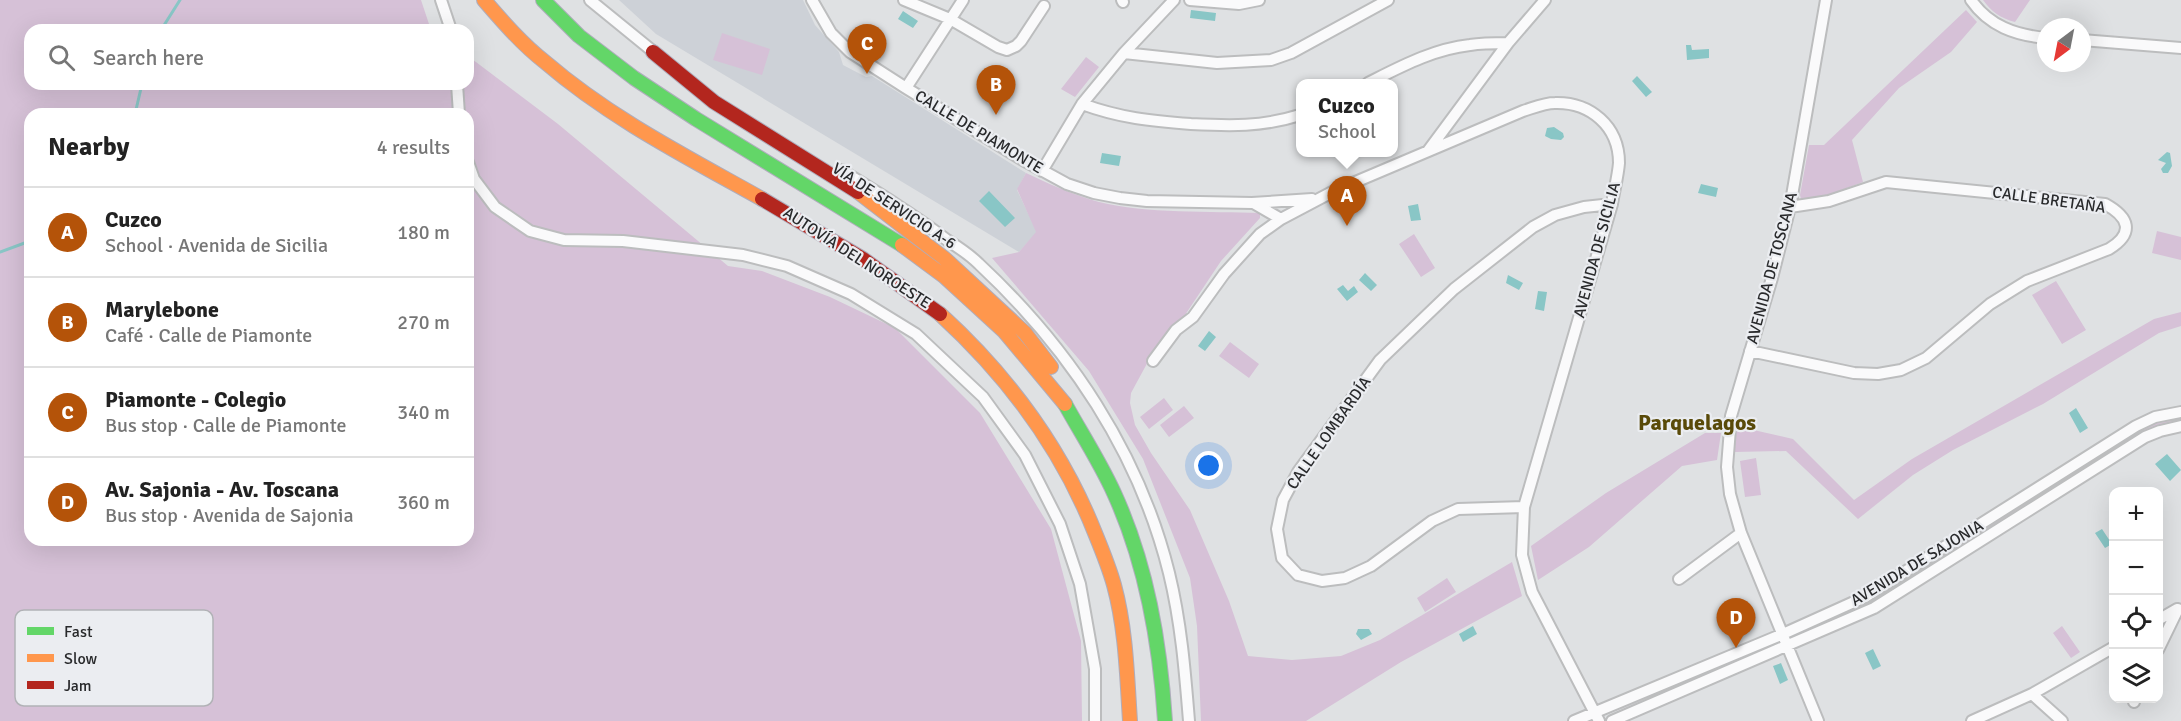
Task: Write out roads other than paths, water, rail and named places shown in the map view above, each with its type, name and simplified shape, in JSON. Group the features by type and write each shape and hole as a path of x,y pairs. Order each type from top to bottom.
{"highway":[{"name":"AUTOVÍA DEL NOROESTE","path":"484,0 503,23 556,74 608,113 799,219 869,262 938,311 1001,373 1059,452 1088,510 1114,583 1127,661 1130,721"},
{"name":"AUTOVÍA DEL NOROESTE","path":"543,0 579,36 634,78 696,119 890,236 944,276 1004,331 1064,401 1114,493 1145,578 1161,663 1165,721"},
{"path":"653,52 714,102 859,193 944,258 1025,333 1063,383 1064,401"}],"street":[{"path":"441,0 450,24"},
{"name":"VÍA DE SERVICIO A-6","path":"590,0 653,52 716,96 910,212 978,263 1046,333 1094,398 1140,485 1169,572 1184,654 1189,721"},
{"name":"CALLE DE PIAMONTE","path":"812,0 831,33 850,52 1042,171 1067,184 1094,193 1120,198 1252,203 1318,199"},
{"path":"904,0 950,19 1007,50 1022,41 1044,6"},
{"path":"906,88 963,0"},
{"path":"1042,171 1082,104 1124,53 1174,0"},
{"path":"1190,0 1239,4 1259,0"},
{"path":"1124,53 1217,63 1271,60 1291,53 1388,0"},
{"path":"1428,151 1508,43 1545,0"},
{"name":"AVENIDA DE TOSCANA","path":"1818,721 1741,533 1730,494 1727,467 1728,438 1734,400 1772,278 1790,207 1826,0"},
{"path":"1971,0 1980,14 2000,27 2025,36 2037,37"},
{"path":"2091,41 2181,48"},
{"path":"1377,79 1409,62 1439,52 1468,45 1508,43"},
{"path":"457,90 459,108"},
{"name":"AVENIDA DE SICILIA","path":"1153,361 1176,330 1193,317 1224,273 1260,234 1281,219 1318,199 1523,111 1552,103 1569,103 1589,110 1605,121 1615,140 1619,162 1611,204 1524,507 1522,555 1532,592 1597,717"},
{"path":"1082,104 1111,115 1143,121 1243,127 1278,123 1296,117"},
{"path":"474,178 495,207 531,231 564,240 623,241 707,250 743,255 787,266 851,294 916,334 983,397 1025,455 1060,524 1080,584 1084,605 1095,669 1095,721"},
{"name":"CALLE BRETAÑA","path":"1750,351 1854,373 1878,374 1901,370 1926,358 1990,304 2027,281 2109,249 2119,243 2126,232 2126,222 2118,211 2105,204 1886,182 1829,201 1790,207"},
{"name":"CALLE DE PIAMONTE","path":"1252,203 1265,208 1281,219"},
{"name":"CALLE LOMBARDÍA","path":"1524,507 1458,509 1432,521 1371,566 1345,578 1322,581 1298,575 1282,558 1277,529 1283,500 1298,472 1388,352 1454,289 1533,227 1555,215 1584,207 1611,204"},
{"name":"AVENIDA DE SAJONIA","path":"1574,721 1597,717 1865,597 2136,426 2156,417 2181,412"},
{"name":"AVENIDA DE SAJONIA","path":"1612,721 1874,608 2145,437 2181,426"},
{"path":"1679,579 1741,533"},
{"path":"2163,617 2179,606"},
{"path":"2158,649 2179,606"},
{"path":"1972,721 2032,694 2109,649"},
{"path":"2032,694 2062,721"}],"water":[{"path":"1191,10 1216,13 1215,21 1190,18"},
{"path":"903,11 918,21 913,28 898,19"},
{"path":"1686,45 1691,45 1692,50 1709,49 1709,58 1687,60"},
{"path":"1637,76 1652,92 1646,97 1632,81"},
{"path":"1554,127 1563,133 1564,137 1561,140 1545,136 1547,128"},
{"path":"2167,152 2170,153 2172,166 2168,173 2163,173 2161,169 2166,163 2158,160"},
{"path":"1102,153 1121,156 1119,166 1100,163"},
{"path":"1701,184 1718,188 1716,197 1698,193"},
{"path":"989,191 1015,218 1005,227 979,201"},
{"path":"1418,204 1421,220 1411,221 1408,206"},
{"path":"1365,273 1377,285 1371,291 1359,280"},
{"path":"1508,275 1523,283 1519,290 1506,283"},
{"path":"1343,285 1348,291 1354,286 1358,292 1347,301 1337,289"},
{"path":"1538,291 1547,292 1544,311 1535,309"},
{"path":"1209,331 1216,337 1205,351 1198,346"},
{"path":"2076,408 2088,428 2080,433 2069,413"},
{"path":"2167,454 2181,470 2170,481 2155,464"},
{"path":"2102,529 2109,540 2109,546 2105,548 2095,533"},
{"path":"1473,626 1477,634 1463,642 1459,634"},
{"path":"1358,629 1369,629 1372,634 1361,640 1356,634"},
{"path":"1873,649 1881,666 1873,670 1865,653"},
{"path":"1781,663 1788,680 1780,684 1773,666"}],"waterway":[{"path":"165,24 180,0"},
{"path":"136,108 141,90"},
{"path":"0,252 24,243"}],"place":[{"name":"Piamonte - Colegio","path":"867,74"},
{"name":"Marylebone","path":"996,115"},
{"name":"Cuzco","path":"1347,226"},
{"name":"Av. Sajonia - Av. Toscana","path":"1736,648"}],"district":[{"name":"Parquelagos","path":"1697,422"}]}
